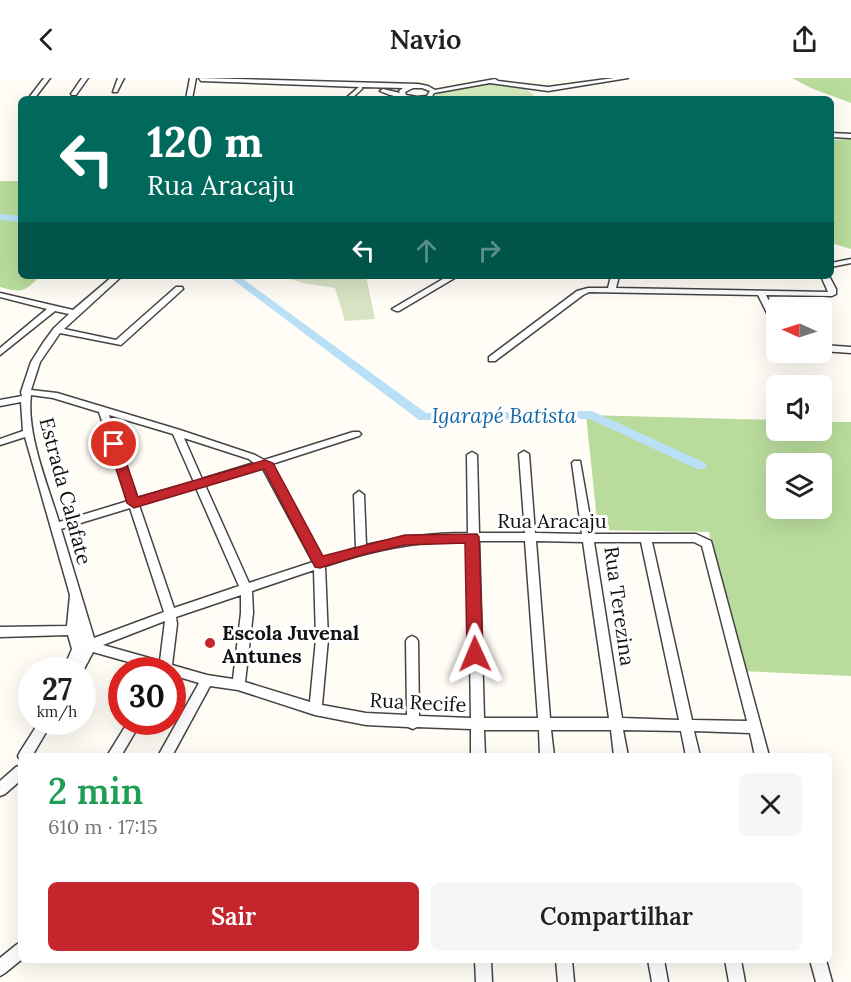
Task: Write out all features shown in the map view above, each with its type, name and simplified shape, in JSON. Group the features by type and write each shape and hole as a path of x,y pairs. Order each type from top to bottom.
{"street":[{"path":"33,96 47,78"},
{"path":"74,94 85,78"},
{"path":"115,91 121,78"},
{"path":"525,87 560,89 625,78"},
{"path":"430,96 433,92 451,87 512,80 536,96"},
{"path":"190,96 192,81 451,87"},
{"path":"191,91 200,81"},
{"path":"358,86 397,96"},
{"path":"350,96 358,86"},
{"path":"401,96 403,90 410,87"},
{"path":"425,87 433,92"},
{"path":"549,96 560,89"},
{"path":"834,135 851,136"},
{"path":"834,264 851,261"},
{"name":"Estrada Calafate","path":"84,647 78,630 74,597 28,433 24,395 32,368 48,347 57,330 114,279"},
{"path":"396,309 449,279"},
{"path":"612,289 614,279"},
{"path":"492,359 582,292 612,289 832,294 827,279"},
{"path":"57,330 118,343 179,289"},
{"path":"761,294 766,304"},
{"path":"0,295 74,313"},
{"path":"0,307 12,298"},
{"path":"0,352 53,308"},
{"path":"832,349 851,350"},
{"path":"0,403 24,395 54,395 177,432 252,457 268,466 320,563 322,639 315,709"},
{"path":"103,410 170,614 171,624 166,657"},
{"path":"177,432 246,590 247,614 238,685"},
{"path":"0,442 28,433"},
{"path":"54,527 265,464 356,434"},
{"path":"524,454 547,753"},
{"path":"472,455 478,753"},
{"name":"Rua Terezina","path":"577,463 621,753"},
{"path":"359,495 361,550"},
{"name":"Rua Aracaju","path":"84,647 170,614 320,563 361,550 419,538 696,538 707,544 755,727"},
{"path":"646,538 692,753"},
{"path":"1,632 78,630"},
{"path":"412,641 413,723"},
{"path":"77,657 84,647"},
{"path":"81,657 84,647"},
{"name":"Rua Recife","path":"84,647 123,657"},
{"name":"Rua Recife","path":"186,674 238,685 315,709 366,719 413,723 755,727"},
{"path":"167,753 207,680"},
{"path":"755,727 761,753"},
{"path":"27,753 38,735"},
{"path":"35,753 46,735"},
{"path":"116,753 127,735"},
{"path":"5,786 18,767"},
{"path":"5,786 18,774"},
{"path":"0,968 18,953"},
{"path":"483,963 484,982"},
{"path":"564,963 566,982"},
{"path":"657,963 660,982"},
{"path":"734,963 737,982"},
{"path":"819,963 824,982"}],"green space":[{"path":"792,78 851,78 851,103 834,96"},
{"path":"492,83 523,88 534,96 433,96 446,90"},
{"path":"851,139 851,249 834,244 834,140"},
{"path":"0,181 18,181 18,279 37,279 23,290 0,287"},
{"path":"290,279 367,279 375,319 345,321 335,288"},
{"path":"586,415 766,420 766,441 832,441 832,422 851,422 851,676 741,671 709,532 598,530"}],"waterway":[{"name":"Igarapé Batista","path":"0,217 18,219"},
{"name":"Igarapé Batista","path":"237,279 423,417 592,415 701,466"}],"place":[{"name":"Escola Juvenal Antunes","path":"210,643"}],"route":[{"path":"114,444 134,503 265,464 320,563 393,542 419,538 472,537 475,654"}]}
